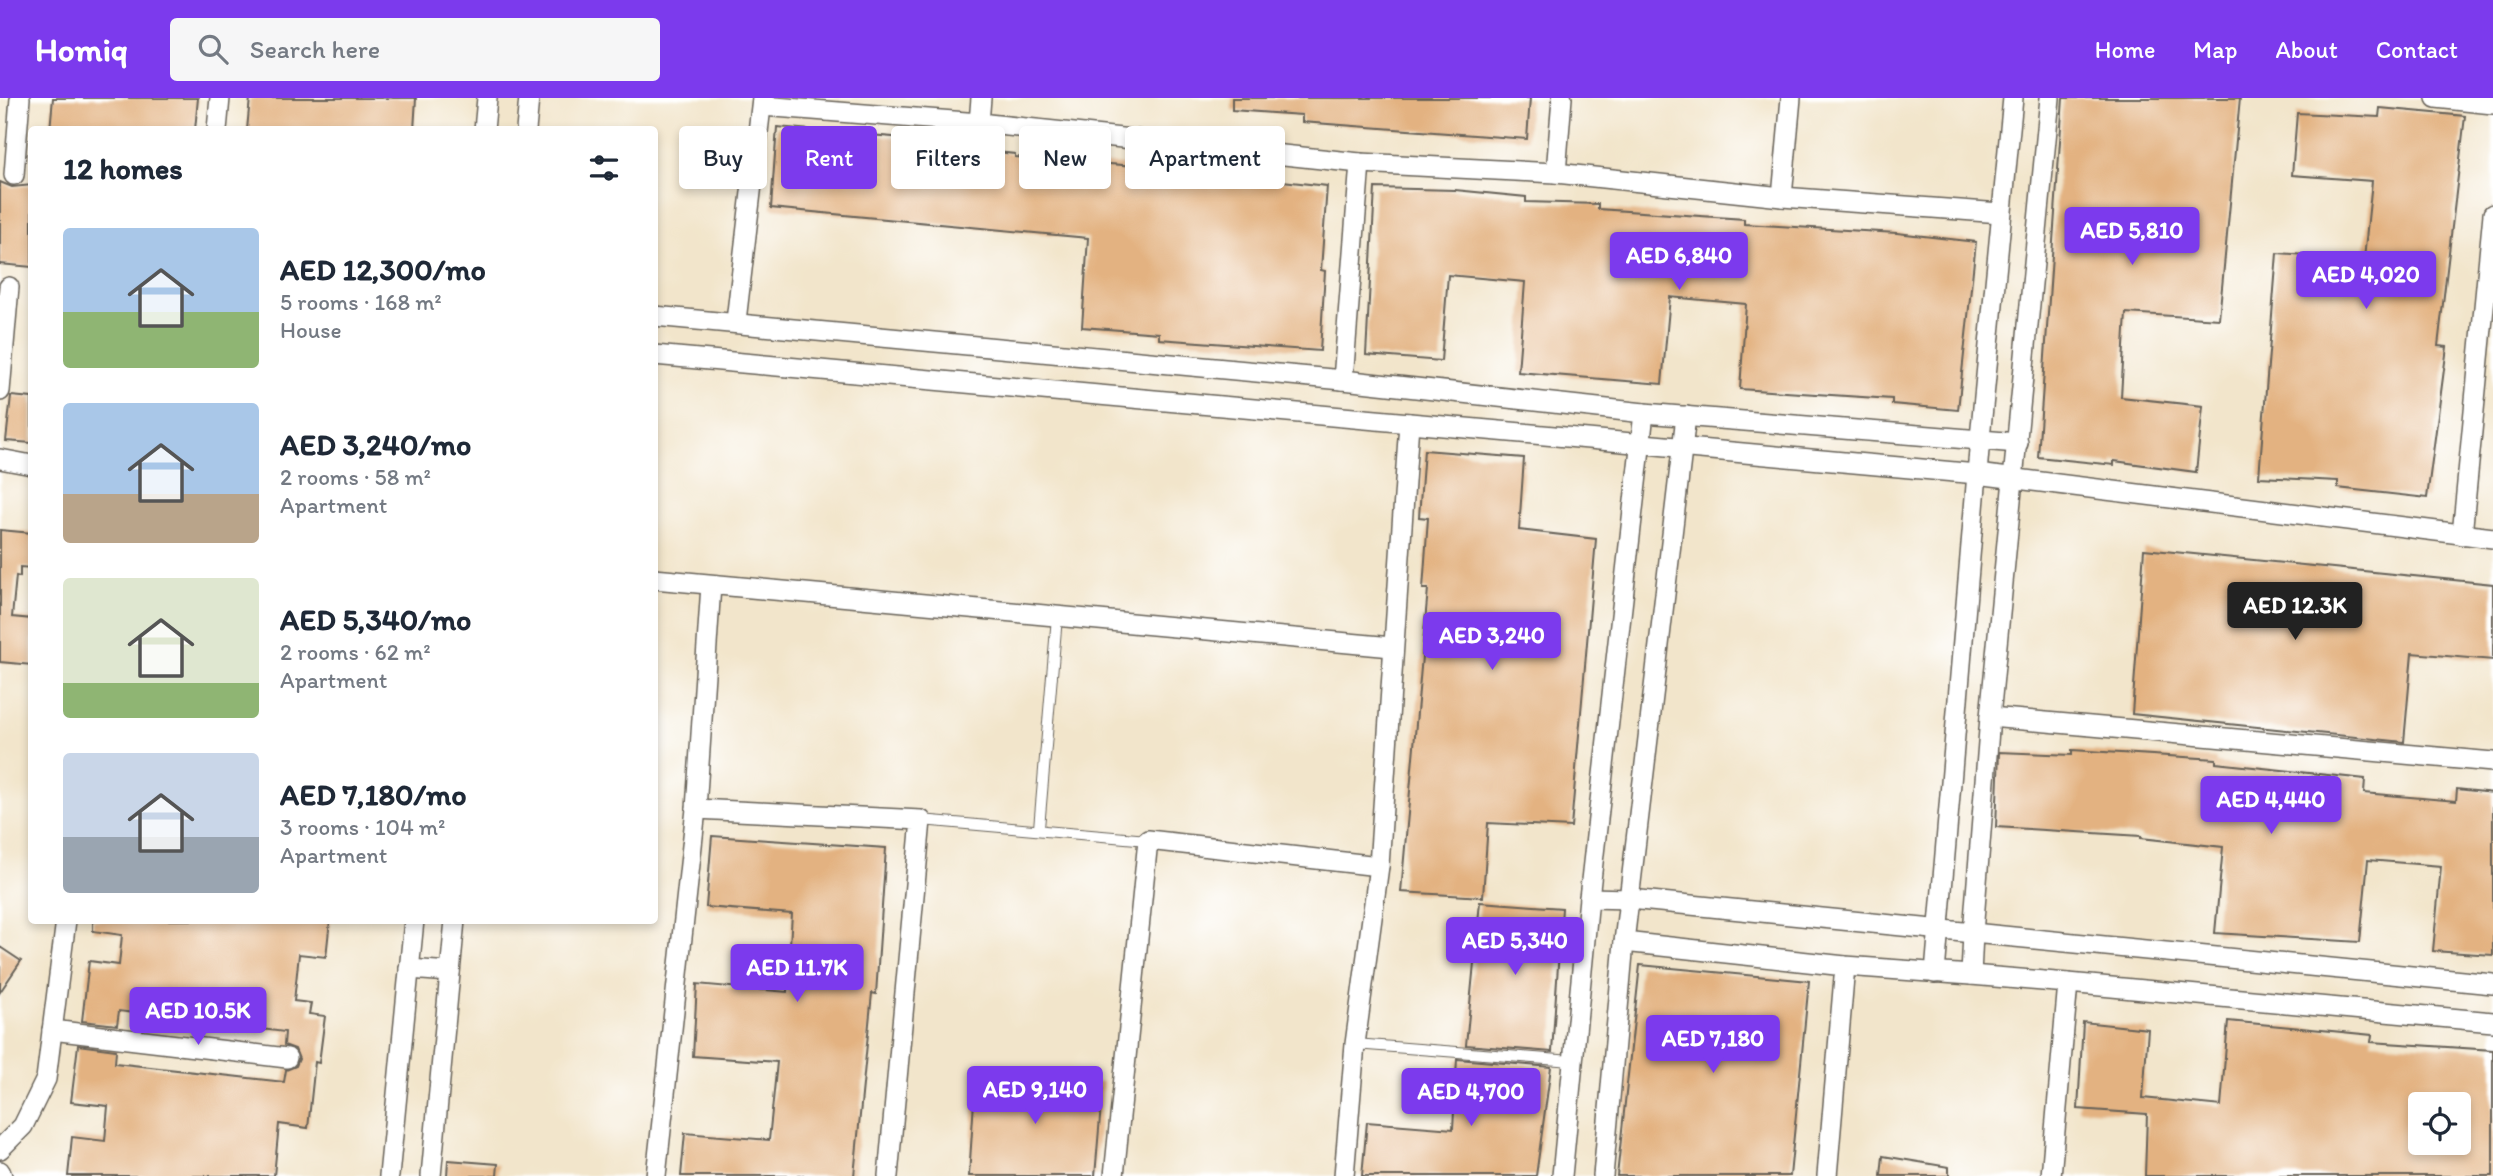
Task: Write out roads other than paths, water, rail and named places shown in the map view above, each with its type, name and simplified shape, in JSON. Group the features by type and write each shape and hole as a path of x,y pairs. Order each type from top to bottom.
{"street":[{"path":"14,175 20,98"},
{"path":"217,126 220,98"},
{"path":"484,126 487,98"},
{"path":"526,126 529,98"},
{"path":"979,123 981,98"},
{"path":"1556,173 1562,98"},
{"path":"1782,197 1791,98"},
{"path":"1935,972 1980,438 2013,98"},
{"path":"1971,975 1990,717 2050,98"},
{"path":"2436,98 2493,104"},
{"path":"736,321 762,102 1360,163 1556,173 1782,197 2001,213"},
{"path":"1343,380 1360,163"},
{"path":"2462,535 2493,214"},
{"path":"0,391 9,287"},
{"path":"658,316 736,321 1686,416 2018,443"},
{"path":"658,355 1639,446 1684,447 1977,474 2493,538"},
{"path":"1562,1176 1589,898 1644,412"},
{"path":"1603,1176 1624,942 1686,416"},
{"path":"1344,1176 1355,1044 1379,866 1409,423"},
{"path":"0,459 28,463"},
{"path":"658,579 1392,647"},
{"path":"656,1176 696,809 711,585"},
{"path":"1990,717 2493,762"},
{"path":"696,809 921,820 888,1176"},
{"path":"1114,1176 1148,840 1379,866"},
{"path":"1589,898 1630,899 2493,984"},
{"path":"0,1149 23,1126 46,1079 65,924"},
{"path":"389,1176 414,924"},
{"path":"431,1176 455,924"},
{"path":"1624,942 1845,966 2068,983 2493,1022"},
{"path":"1827,1176 1845,966"},
{"path":"409,969 450,971"},
{"path":"2051,1176 2068,983"},
{"path":"52,1030 288,1058"}],"lane":[{"path":"1039,828 1057,617"},
{"path":"921,820 1039,828 1148,840"},
{"path":"1355,1044 1572,1061"}]}
